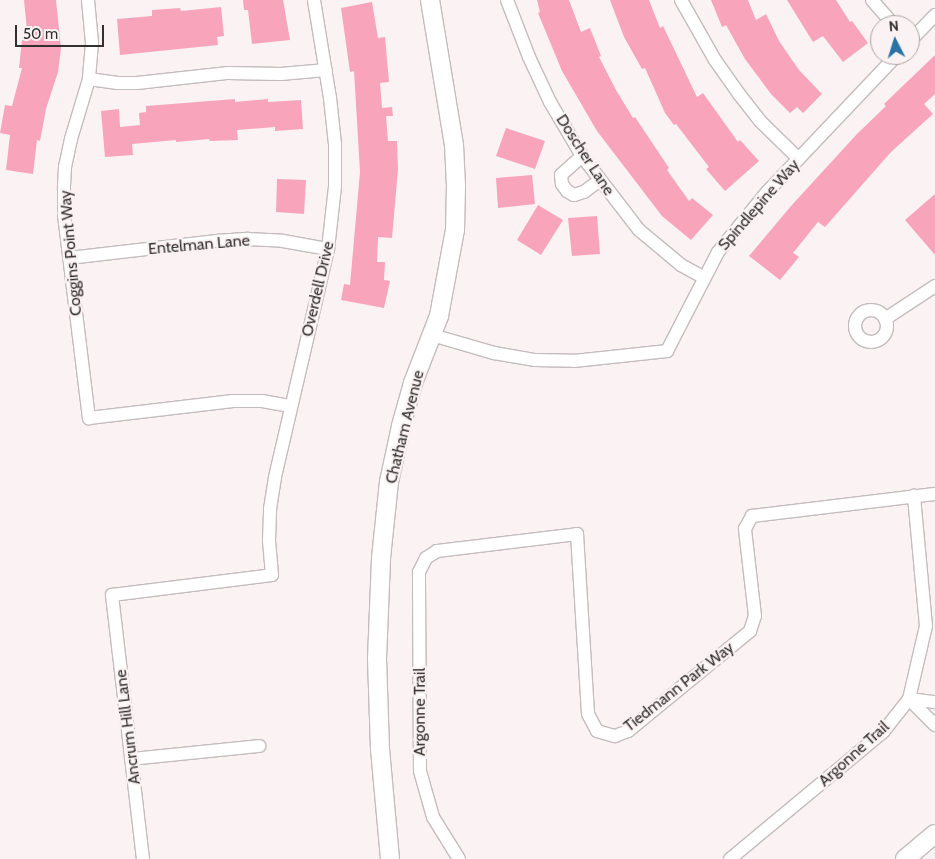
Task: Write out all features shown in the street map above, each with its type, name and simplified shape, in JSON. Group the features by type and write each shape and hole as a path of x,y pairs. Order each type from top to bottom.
{"street":[{"name":"Coggins Point Way","path":"88,0 92,43 89,79 65,167 64,215 89,418 233,401 262,401 291,406"},
{"name":"Overdell Drive","path":"112,595 272,575 269,541 270,509 291,406 328,248 335,195 335,144 326,70 314,0"},
{"name":"Chatham Avenue","path":"390,859 380,749 378,677 381,558 389,482 401,426 413,383 439,316 448,278 455,230 456,186 454,145 430,0"},
{"name":"Doscher Lane","path":"507,0 533,66 550,102 582,156 639,230 681,265 704,278"},
{"path":"681,0 715,60 739,94 760,121 799,158"},
{"path":"872,0 885,15"},
{"path":"920,31 935,15"},
{"name":"Spindlepine Way","path":"432,335 494,354 535,360 574,361 667,350 718,252 799,158 887,65"},
{"path":"89,79 118,83 137,83 228,73 281,74 326,70"},
{"path":"582,156 561,175 562,184 567,191 574,195 584,192 600,180"},
{"name":"Entelman Lane","path":"69,258 248,239 283,241 328,248"},
{"path":"886,319 935,286"},
{"name":"Tiedmann Park Way","path":"426,558 437,551 577,534 588,714 597,731 615,736 628,731 750,631 755,616 745,529 752,516 935,494"},
{"name":"Argonne Trail","path":"730,859 883,732 909,699 926,626 914,496"},
{"name":"Argonne Trail","path":"426,558 419,572 420,771 434,817 459,859"},
{"name":"Ancrum Hill Lane","path":"112,595 143,859"},
{"path":"909,699 935,702"},
{"path":"909,699 935,725"},
{"path":"131,759 258,746"},
{"path":"905,859 935,834"}],"building":[{"path":"24,0 56,0 61,48 58,72 46,109 40,141 37,140 33,174 6,170 10,135 0,133 5,105 12,106 22,68 19,68 22,40 28,41"},
{"path":"243,0 283,0 290,40 252,44 248,10 244,10"},
{"path":"537,0 569,0 581,32 590,28 601,56 599,57 616,90 633,118 635,117 669,168 667,170 689,201 692,198 713,215 691,240 662,216 597,131 562,71 538,13 540,12"},
{"path":"610,0 649,0 660,28 663,26 697,97 703,93 738,142 740,140 759,161 725,191 706,169 709,167 676,124 674,125 665,113 645,68 642,69 624,37"},
{"path":"711,0 748,0 756,20 766,14 779,41 799,70 822,94 803,113 797,107 790,113 771,94 745,59 726,25 722,27"},
{"path":"787,0 836,0 850,22 852,21 868,43 843,62 823,36 813,42"},
{"path":"372,2 378,38 385,37 389,82 380,83 382,108 392,107 393,116 386,116 388,141 397,141 398,169 392,238 378,237 377,262 385,262 384,280 390,281 384,308 341,300 344,284 350,285 360,172 354,71 350,72 341,8"},
{"path":"221,7 224,36 217,37 218,45 120,55 117,19 152,16 152,10 180,8 181,11"},
{"path":"935,55 935,94 924,104 933,114 891,152 825,227 818,222 793,253 799,257 780,280 749,256 791,206 857,134 886,106 884,104"},
{"path":"235,99 235,102 268,99 268,102 301,100 303,129 275,131 275,127 237,130 238,140 210,141 209,139 176,142 176,140 132,144 133,155 105,157 101,111 119,109 120,127 140,125 139,113 146,112 146,106"},
{"path":"506,128 545,141 535,169 496,156"},
{"path":"532,175 535,204 498,208 496,178"},
{"path":"277,179 306,180 304,214 276,212"},
{"path":"935,194 935,255 905,220"},
{"path":"538,205 563,220 541,255 517,240"},
{"path":"597,216 600,254 572,256 568,218"}]}
